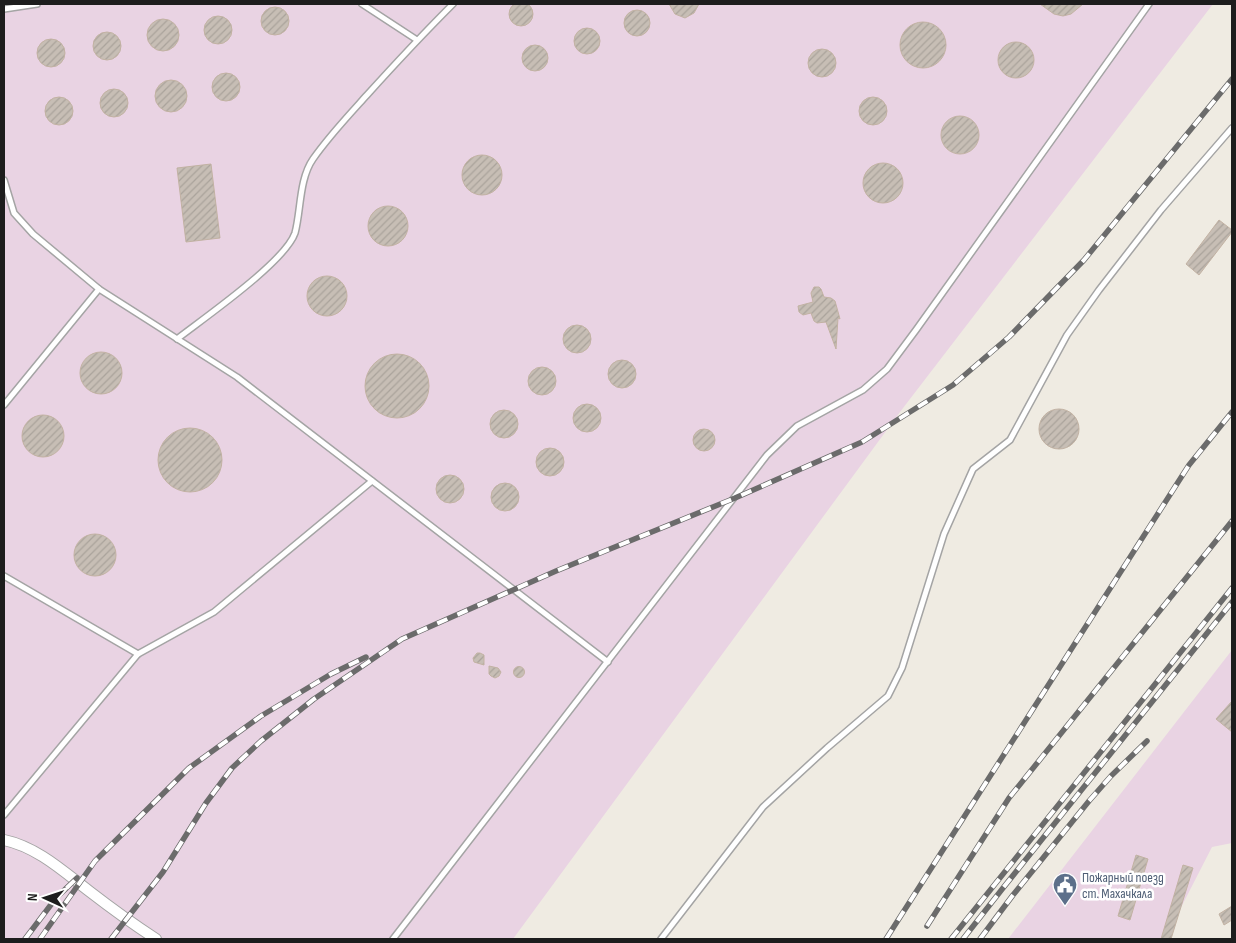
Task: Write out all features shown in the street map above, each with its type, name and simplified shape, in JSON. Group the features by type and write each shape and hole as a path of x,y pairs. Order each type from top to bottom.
{"street":[{"path":"4,840 23,845 44,857 126,920 156,939"}],"lane":[{"path":"4,9 37,4"},
{"path":"362,4 417,40"},
{"path":"177,339 263,271 287,248 294,233 302,190 311,162 326,140 417,40 453,4"},
{"path":"393,939 767,455 797,426 863,390 887,369 1149,4"},
{"path":"661,939 763,808 827,748 888,696 902,668 944,534 973,469 1010,440 1068,335 1099,290 1161,210 1232,128"},
{"path":"4,180 14,213 20,220 33,234 99,289 237,377 608,662"},
{"path":"4,405 99,289"},
{"path":"4,815 138,654 214,612 372,481"},
{"path":"4,576 138,654"}],"shaded area":[{"path":"4,4 1213,4 900,412 513,939 4,939"},
{"path":"1232,650 1232,843 1212,847 1172,925 1167,939 1008,939"}],"building":[{"path":"521,2 530,5 533,14 530,23 521,26 512,23 509,14 512,5"},
{"path":"669,4 699,4 694,13 685,18 675,14"},
{"path":"1040,4 1083,4 1071,14 1063,16 1054,14"},
{"path":"275,7 285,11 289,21 285,31 275,35 265,31 261,21 265,11"},
{"path":"637,10 646,14 650,23 646,32 637,36 628,32 624,23 628,14"},
{"path":"218,16 228,20 232,30 228,40 218,44 208,40 204,30 208,20"},
{"path":"163,19 175,23 179,35 175,47 163,51 151,47 147,35 151,23"},
{"path":"928,22 932,23 942,32 945,36 945,54 936,64 928,68 918,68 910,64 901,54 900,40 904,32 914,23"},
{"path":"587,28 596,32 600,41 596,50 587,54 578,50 574,41 578,32"},
{"path":"107,32 117,36 121,46 117,56 107,60 97,56 93,46 97,36"},
{"path":"51,39 61,43 65,53 61,63 51,67 41,63 37,53 41,43"},
{"path":"1016,42 1029,47 1034,60 1029,73 1016,78 1003,73 998,60 1003,47"},
{"path":"535,45 544,49 548,58 544,67 535,71 526,67 522,58 526,49"},
{"path":"822,49 832,53 836,63 832,73 822,77 812,73 808,63 812,53"},
{"path":"226,73 236,77 240,87 236,97 226,101 216,97 212,87 216,77"},
{"path":"171,80 183,84 187,96 183,108 171,112 159,108 155,96 159,84"},
{"path":"114,89 124,93 128,103 124,113 114,117 104,113 100,103 104,93"},
{"path":"59,97 69,101 73,111 69,121 59,125 49,121 45,111 49,101"},
{"path":"873,97 883,101 887,111 883,121 873,125 863,121 859,111 863,101"},
{"path":"960,116 974,121 979,135 974,149 960,154 946,149 941,135 946,121"},
{"path":"482,155 496,161 502,175 496,189 482,195 468,189 462,175 468,161"},
{"path":"879,163 887,163 894,166 900,172 903,183 900,194 894,200 887,203 879,203 872,200 866,194 863,187 863,179 866,172 872,166"},
{"path":"211,164 220,238 186,242 177,168"},
{"path":"388,206 402,212 408,226 402,240 388,246 374,240 368,226 374,212"},
{"path":"1219,220 1232,232 1199,275 1186,264"},
{"path":"327,276 341,282 347,296 341,310 327,316 313,310 307,296 313,282"},
{"path":"814,287 821,289 824,297 835,301 840,319 838,318 836,349 826,322 817,323 814,321 811,313 803,315 799,312 798,306 813,302 811,293"},
{"path":"577,325 587,329 591,339 587,349 577,353 567,349 563,339 567,329"},
{"path":"105,352 113,355 119,361 122,373 119,385 113,391 97,394 89,391 83,385 80,369 83,361 89,355"},
{"path":"397,354 415,360 423,368 429,386 423,404 415,412 397,418 379,412 371,404 365,386 371,368 379,360"},
{"path":"622,360 632,364 636,374 632,384 622,388 612,384 608,374 612,364"},
{"path":"542,367 552,371 556,381 552,391 542,395 532,391 528,381 532,371"},
{"path":"587,404 597,408 601,418 597,428 587,432 577,428 573,418 577,408"},
{"path":"1055,409 1063,409 1070,412 1076,418 1079,429 1076,440 1070,446 1063,449 1055,449 1048,446 1042,440 1039,433 1039,425 1042,418 1048,412"},
{"path":"504,410 514,414 518,424 514,434 504,438 494,434 490,424 494,414"},
{"path":"47,415 55,418 61,424 64,436 61,448 55,454 39,457 31,454 25,448 22,432 25,424 31,418"},
{"path":"190,428 202,430 213,437 220,448 222,460 220,472 213,483 202,490 190,492 178,490 167,483 160,472 158,460 160,448 167,437 178,430"},
{"path":"704,429 712,432 715,440 712,448 704,451 696,448 693,440 696,432"},
{"path":"550,448 560,452 564,462 560,472 550,476 540,472 536,462 540,452"},
{"path":"450,475 460,479 464,489 460,499 450,503 440,499 436,489 440,479"},
{"path":"505,483 515,487 519,497 515,507 505,511 495,507 491,497 495,487"},
{"path":"99,534 107,537 113,543 116,555 113,567 107,573 91,576 83,573 77,567 74,551 77,543 83,537"},
{"path":"477,653 484,655 484,665 474,662 473,658"},
{"path":"489,666 498,668 501,672 499,676 495,678 489,674"},
{"path":"519,666 525,672 519,678 513,672"},
{"path":"1232,701 1232,732 1216,719"},
{"path":"1136,855 1148,859 1130,920 1118,916"},
{"path":"1183,865 1193,868 1171,939 1161,939"},
{"path":"1232,906 1232,920 1224,925 1219,914"}],"railway":[{"path":"111,939 163,872 206,803 232,768 261,741 314,699 402,639 556,571 735,498 862,442 953,385 1009,337 1084,260 1232,79"},
{"path":"886,939 1189,465 1232,412"},
{"path":"927,926 1009,798 1232,521"},
{"path":"951,939 1232,588"},
{"path":"963,939 1232,602"},
{"path":"40,939 95,861 189,768 261,716 331,674 366,657"},
{"path":"980,939 1089,801 1111,776 1147,741"},
{"path":"25,939 56,898 77,878"}],"place":[{"name":"Пожарный поезд ст. Махачкала","path":"1065,906"}]}
